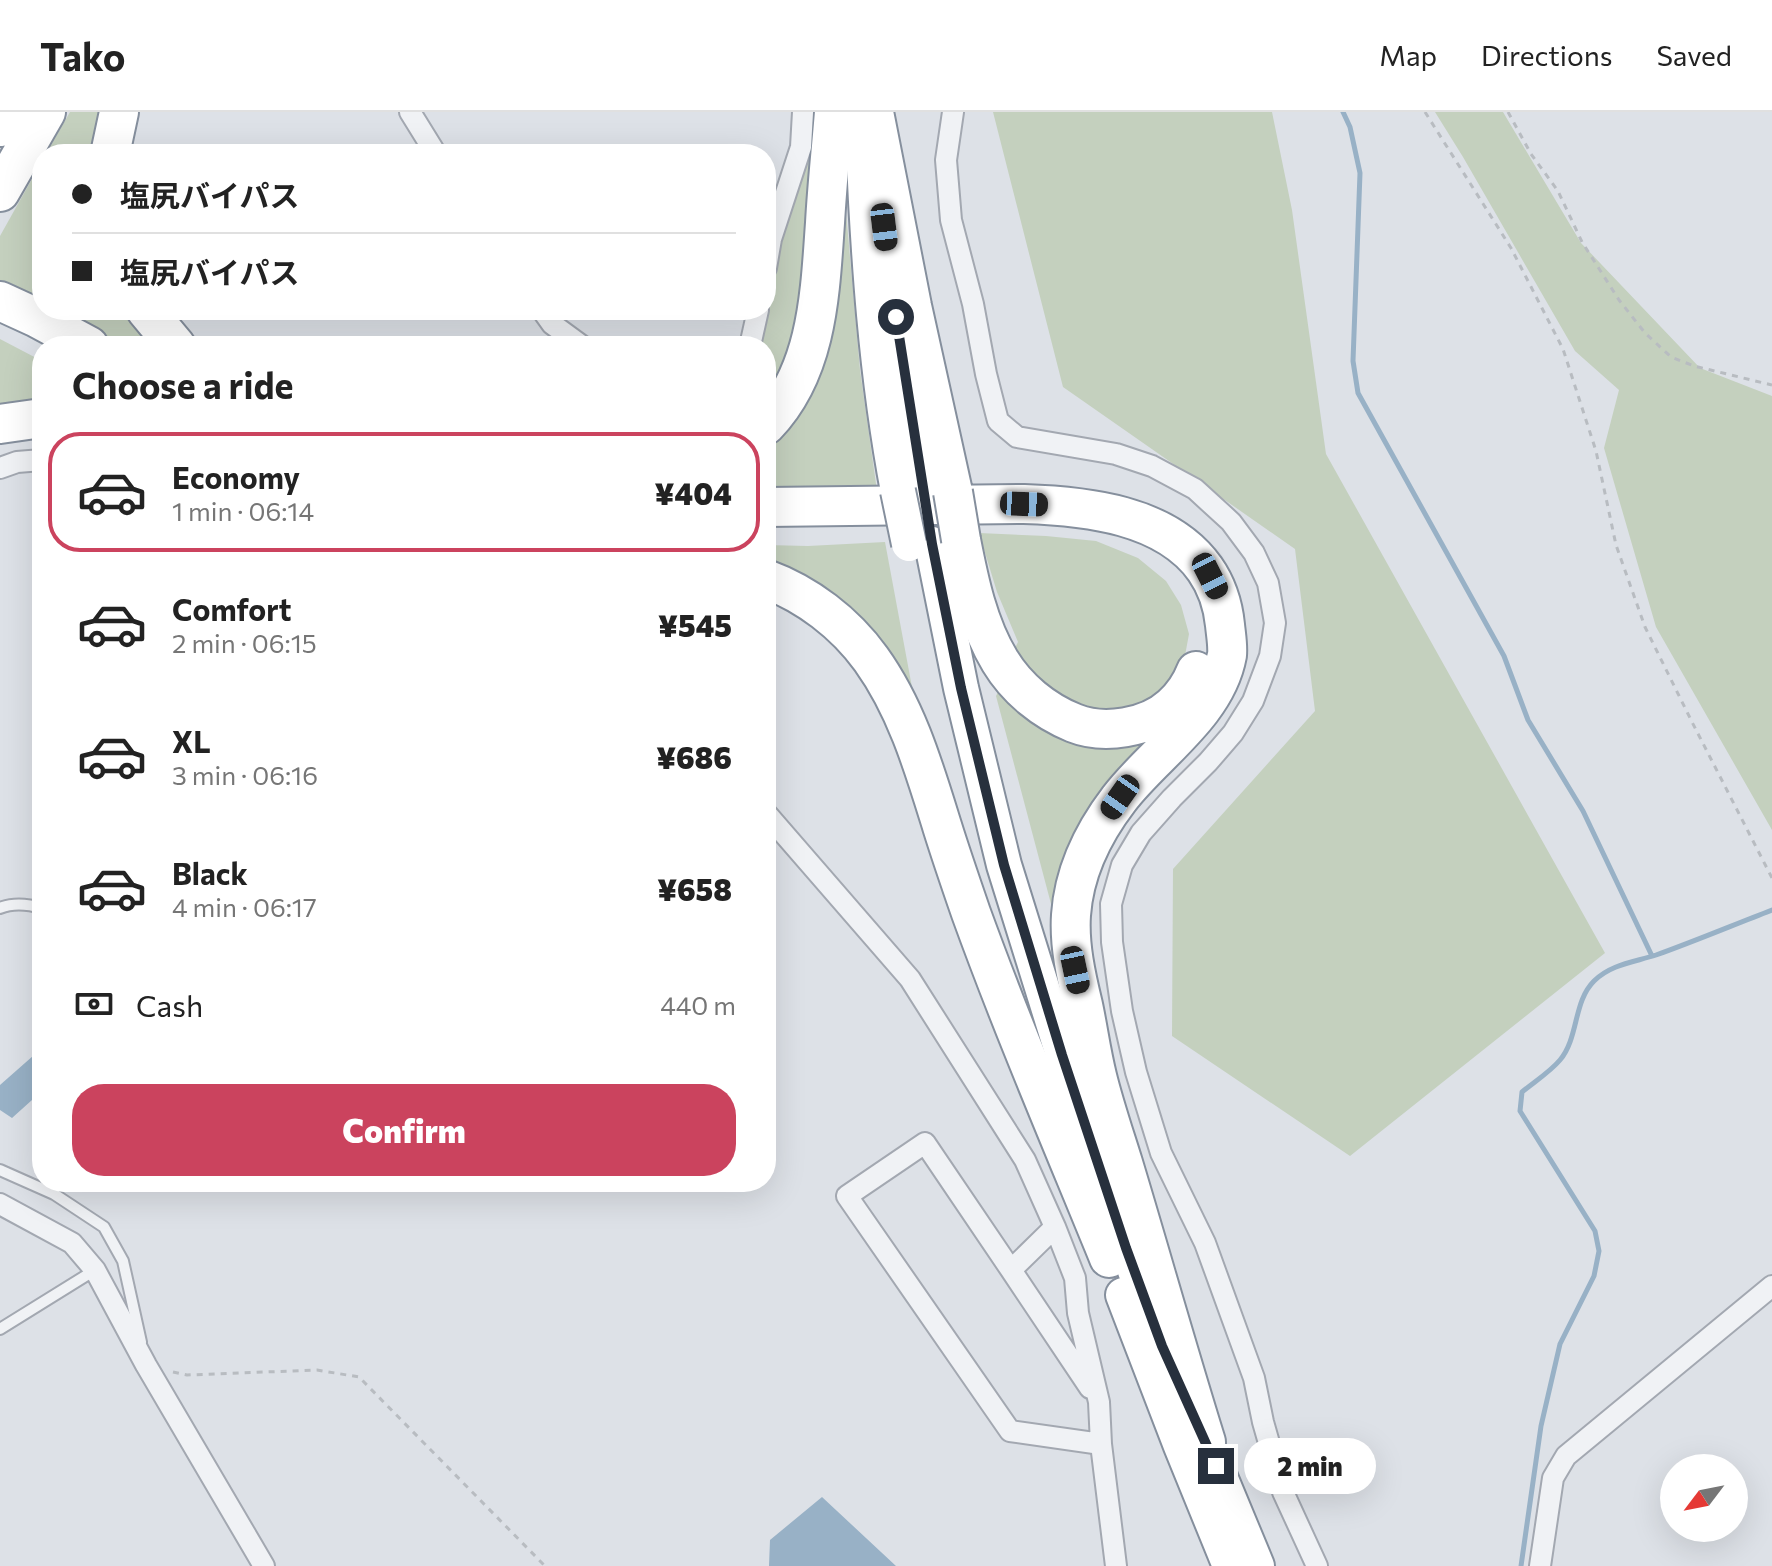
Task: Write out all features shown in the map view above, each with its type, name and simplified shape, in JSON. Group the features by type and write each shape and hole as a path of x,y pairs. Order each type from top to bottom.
{"highway":[{"path":"0,127 9,112"},
{"path":"0,192 46,112"},
{"path":"112,144 119,112"},
{"path":"776,412 793,387 806,356 822,269 861,113"},
{"path":"861,113 912,306 925,492 961,688 1004,865 1092,1148 1162,1346 1257,1566"},
{"path":"861,113 873,305 885,412 925,492 934,543 923,623 991,887 1043,1061 1109,1258"},
{"path":"0,301 32,316"},
{"path":"41,320 70,336"},
{"path":"154,320 168,336"},
{"path":"0,324 32,341"},
{"path":"0,424 32,419"},
{"path":"776,507 1024,504 1061,505 1114,513 1177,542 1202,564 1218,591 1224,609 1227,654 1217,684 1194,719 1120,797 1095,834 1082,860 1071,915 1075,970 1097,1076 1206,1442"},
{"path":"776,529 1027,520 1082,523 1129,536 1162,553 1173,563 1190,583 1203,611 1203,650 1188,687 1170,708 1146,721 1116,728 1077,724 1039,704 1000,662 973,592 934,543"},
{"path":"776,584 803,597 843,627 871,659 902,712 995,979 1230,1566"}],"street":[{"path":"410,112 430,144"},
{"path":"776,224 801,147 803,112"},
{"path":"953,112 946,160 951,220 998,421 1017,437 1116,454 1152,466 1195,489 1231,522 1254,553 1268,583 1275,623 1270,656 1253,701 1217,753 1141,833 1122,865 1111,904 1112,942 1122,1011 1136,1072 1161,1153 1205,1243 1254,1378 1283,1492 1317,1566"},
{"path":"549,320 568,336"},
{"path":"0,468 32,461"},
{"path":"776,825 910,979 1025,1160 1075,1278 1078,1313 1099,1402 1116,1566"},
{"path":"1099,1402 925,1143 847,1196 1010,1431 1101,1444"},
{"path":"0,1204 72,1243 95,1270 146,1365 264,1566"},
{"path":"1011,1270 1055,1227"},
{"path":"1540,1566 1553,1478 1566,1456 1772,1286"}],"lane":[{"path":"0,908 32,905"},
{"path":"0,1170 32,1184"},
{"path":"50,1192 104,1227 123,1261 146,1365"},
{"path":"0,1329 95,1270"}],"path":[{"path":"1425,112 1511,248 1563,349 1596,451 1616,545 1645,627 1772,878"},
{"path":"1508,112 1531,154 1558,191 1582,242 1619,300 1645,333 1671,357 1682,362 1772,385"},
{"path":"146,1365 187,1375 317,1370 359,1377 545,1566"}],"green space":[{"path":"70,112 104,112 99,144 52,144"},
{"path":"993,112 1272,112 1292,210 1326,454 1605,953 1350,1156 1172,1036 1173,869 1315,711 1295,549 1063,387"},
{"path":"1435,112 1503,112 1581,243 1700,368 1772,396 1772,830 1656,627 1604,448 1619,390 1575,351"},
{"path":"807,135 817,140 803,316 776,385 776,336 762,336 764,320 776,320 778,240"},
{"path":"843,178 860,370 878,498 776,496 776,439 792,421"},
{"path":"32,179 32,306 0,289 0,236"},
{"path":"60,320 141,320 153,336 91,336"},
{"path":"0,339 32,356 32,409 0,413"},
{"path":"979,533 1096,541 1138,558 1166,581 1181,605 1189,634 1184,661 1159,696 1121,714 1058,703 1013,652 1018,642 997,592"},
{"path":"885,542 914,698 776,577 776,545"},
{"path":"999,690 1152,734 1055,919 996,696"}],"water":[{"path":"32,1057 32,1100 12,1118 0,1110 0,1085"},
{"path":"822,1497 896,1566 769,1566 770,1540"}],"waterway":[{"path":"1343,112 1350,127 1360,173 1353,361 1358,393 1504,656 1528,720 1583,811 1652,956"},
{"path":"1521,1566 1541,1426 1560,1344 1594,1276 1599,1251 1595,1231 1520,1111 1522,1092 1560,1060 1570,1041 1582,999 1601,975 1772,910"}],"route":[{"path":"896,317 932,544 961,688 1004,865 1062,1055 1126,1248 1162,1346 1216,1466"}]}
